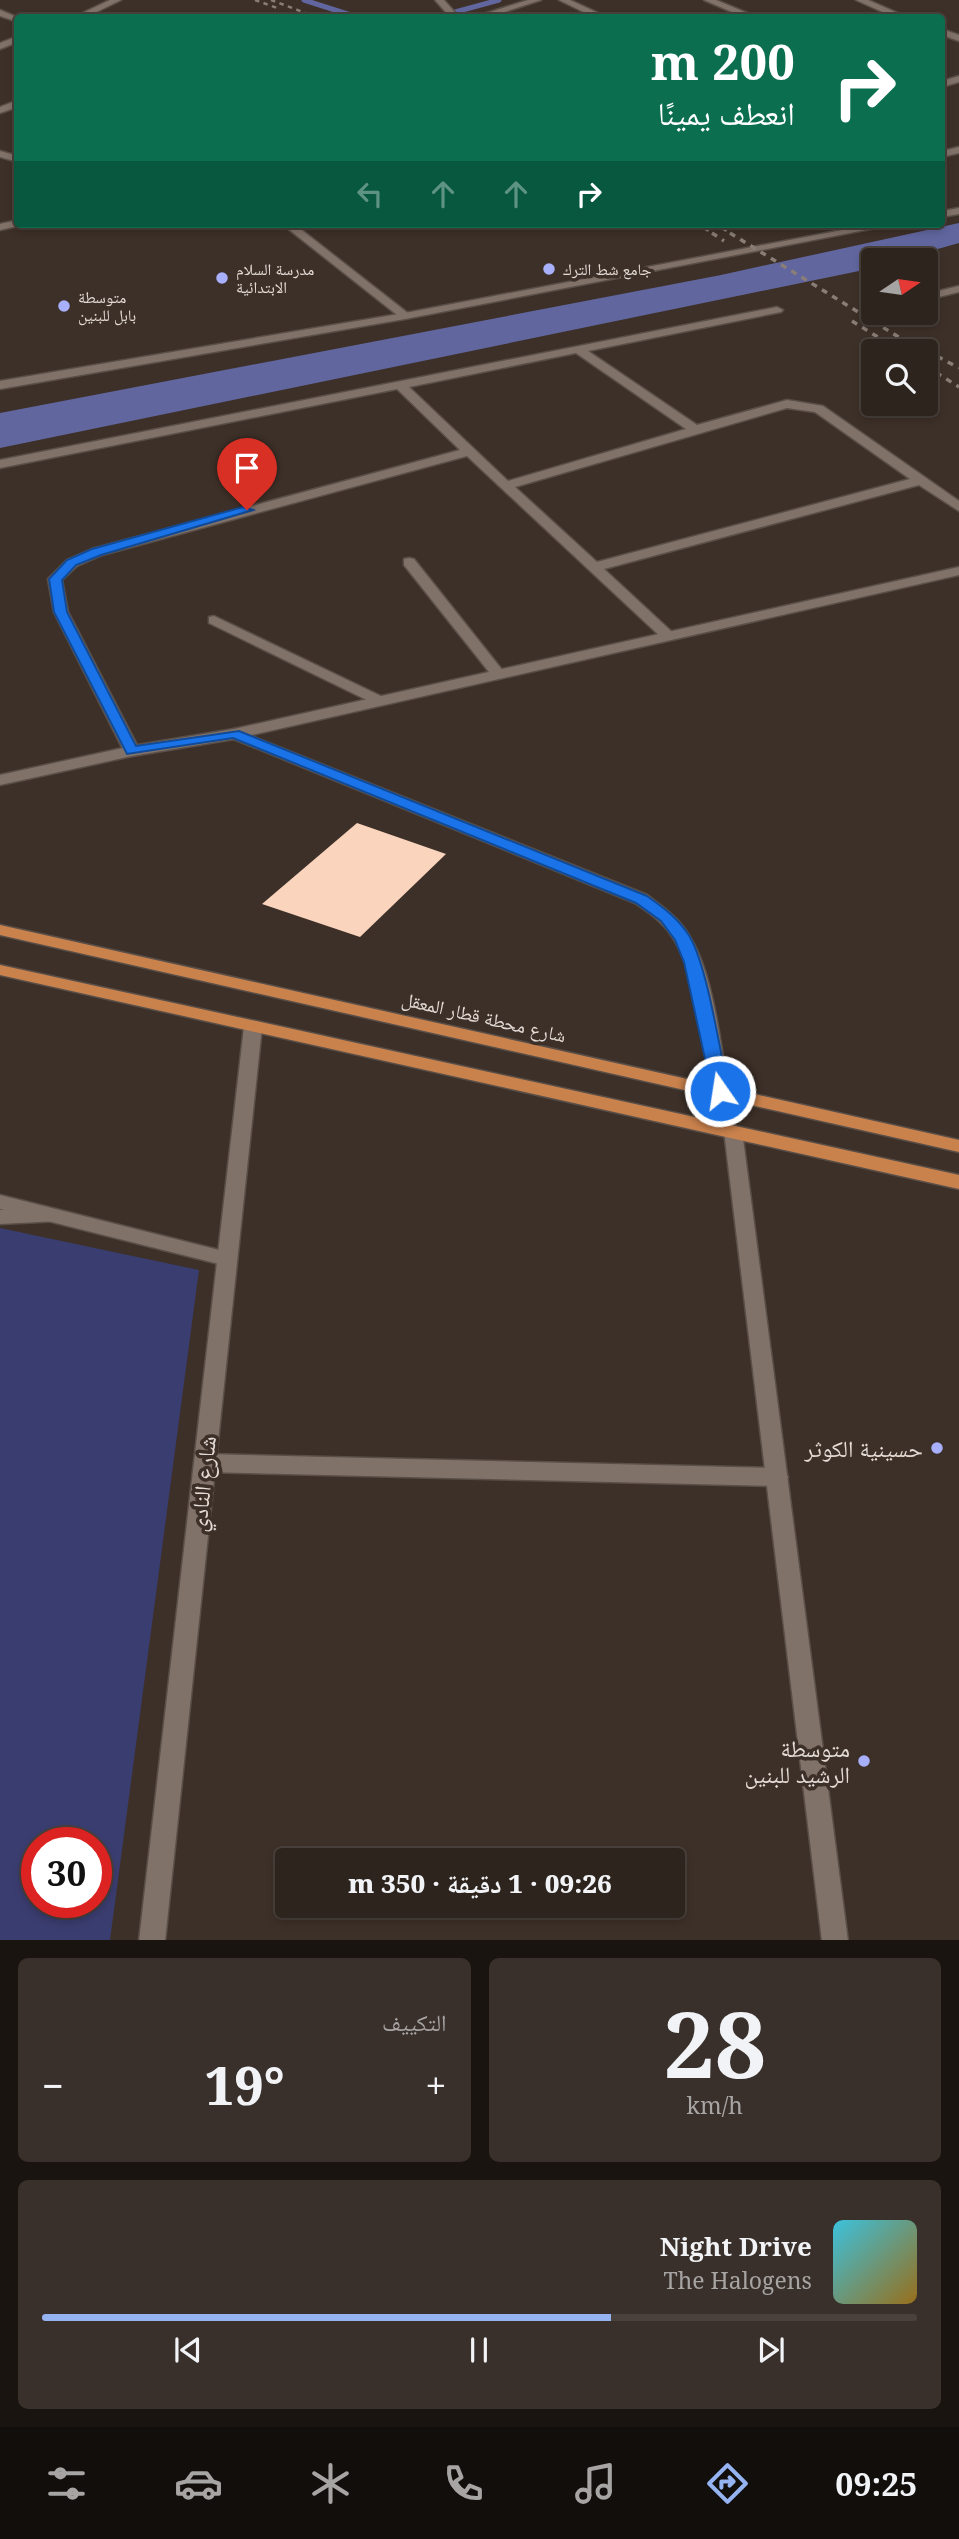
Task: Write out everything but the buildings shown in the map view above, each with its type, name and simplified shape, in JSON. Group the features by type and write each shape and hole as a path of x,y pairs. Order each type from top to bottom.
{"main road":[{"name":"شارع محطة قطار المعقل","path":"0,930 959,1146"},
{"path":"0,970 959,1182"}],"street":[{"path":"85,14 117,0"},
{"path":"439,0 452,14"},
{"path":"489,14 537,0"},
{"path":"563,0 596,14"},
{"path":"711,1 725,0"},
{"path":"860,0 895,14"},
{"path":"711,1 745,14"},
{"path":"292,228 405,316"},
{"path":"0,385 405,316 864,228"},
{"path":"938,294 959,289"},
{"path":"0,464 777,310"},
{"path":"579,350 696,430"},
{"path":"401,386 468,452 507,485 667,635"},
{"path":"507,485 773,407 804,405 829,415 959,507"},
{"path":"132,751 61,612 55,579 72,563 97,552 309,492 468,452"},
{"path":"596,568 921,480"},
{"path":"409,562 498,674"},
{"path":"0,780 132,751 234,734 959,571"},
{"path":"214,620 380,701"},
{"path":"234,734 641,900 666,917 683,939 692,962 720,1091"},
{"name":"شارع النادي","path":"152,1940 253,1027"},
{"path":"733,1131 835,1940"},
{"path":"0,1202 227,1259"},
{"path":"0,1217 55,1216"},
{"path":"205,1464 777,1477"}],"shaded area":[{"path":"959,223 959,243 938,249 861,248 859,271 0,448 0,413 721,275"},
{"path":"0,1228 199,1270 110,1940 0,1940"}],"waterway":[{"path":"304,0 348,14"},
{"path":"448,14 499,0"}],"railway":[{"path":"255,0 280,9"},
{"path":"271,0 308,14"},
{"path":"704,228 715,235"},
{"path":"722,228 733,235"},
{"path":"730,233 902,339"},
{"path":"715,235 724,241"},
{"path":"852,321 881,339"},
{"path":"938,357 959,368"},
{"path":"938,374 959,387"}],"place":[{"name":"جامع شط الترك","path":"549,269"},
{"name":"مدرسة السلام الابتدائية","path":"222,278"},
{"name":"متوسطة بابل للبنين","path":"64,306"},
{"name":"حسينية الكوثر","path":"937,1448"},
{"name":"متوسطة الرشيد للبنين","path":"864,1761"}],"route":[{"path":"247,510 97,552 72,563 55,579 61,612 132,751 234,734 641,900 666,917 683,939 692,962 720,1091"}]}
